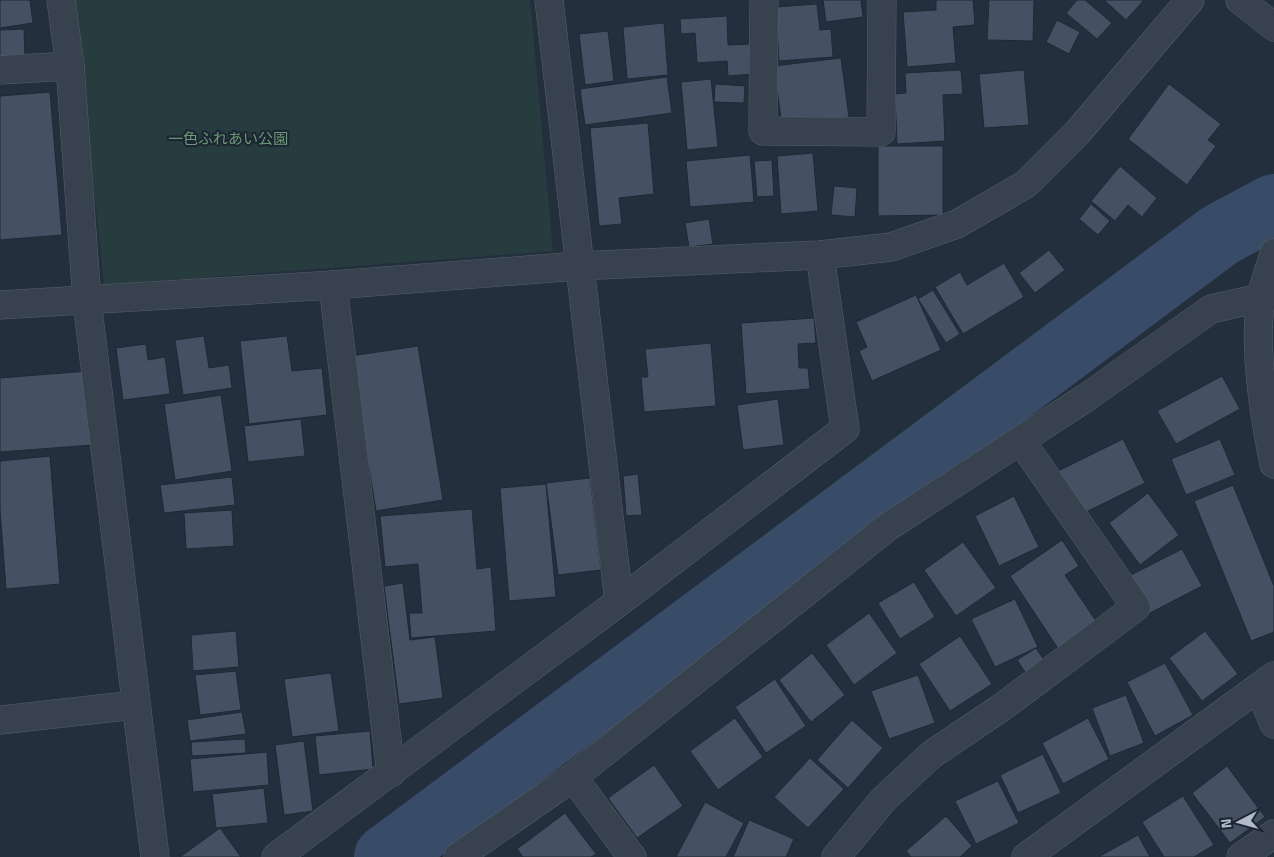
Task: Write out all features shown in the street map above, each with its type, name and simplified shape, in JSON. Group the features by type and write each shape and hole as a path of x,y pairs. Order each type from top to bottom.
{"street":[{"path":"61,0 70,66 87,301 155,857"},
{"path":"549,0 578,266 619,602"},
{"path":"764,0 763,131 792,132 881,132 882,0"},
{"path":"0,305 332,285 578,266 820,255 891,247 957,224 1026,184 1078,132 1190,0"},
{"path":"1240,0 1274,27"},
{"path":"0,70 70,66"},
{"path":"1274,253 1260,353 1267,429 1274,464"},
{"path":"276,857 392,773 619,602 844,428 820,255"},
{"path":"332,285 392,773"},
{"path":"458,857 573,777 889,526 1021,441 1211,309 1268,297"},
{"path":"836,857 883,800 930,756 1002,707 1136,607 1021,441"},
{"path":"1026,857 1267,682 1274,724"},
{"path":"0,720 135,705"},
{"path":"573,777 632,857"},
{"path":"1241,857 1274,834"}],"green space":[{"name":"一色ふれあい公園","path":"74,0 530,0 553,251 104,285"}],"building":[{"path":"0,0 30,0 33,23 0,28"},
{"path":"823,0 861,0 863,17 826,22"},
{"path":"936,0 973,0 975,25 953,27 956,63 907,67 903,12 936,10"},
{"path":"989,0 1034,0 1033,41 987,40"},
{"path":"1077,0 1085,0 1112,23 1097,39 1066,13"},
{"path":"1104,0 1144,0 1126,20"},
{"path":"817,4 820,30 831,29 833,57 779,61 776,7"},
{"path":"727,16 728,45 751,44 753,74 728,76 727,61 697,63 695,33 681,34 680,19"},
{"path":"1057,20 1080,32 1069,54 1046,42"},
{"path":"664,23 668,75 627,79 623,27"},
{"path":"24,29 25,56 0,57 0,30"},
{"path":"608,31 614,81 585,85 579,34"},
{"path":"841,58 849,117 782,126 774,66"},
{"path":"961,70 963,94 943,95 945,141 897,144 895,94 906,93 905,73"},
{"path":"1024,70 1029,125 984,128 979,74"},
{"path":"667,77 672,113 585,125 580,89"},
{"path":"711,79 718,147 687,150 681,82"},
{"path":"715,84 745,86 744,103 714,102"},
{"path":"1169,84 1221,124 1208,140 1216,146 1187,185 1128,139"},
{"path":"50,92 62,235 0,240 0,96"},
{"path":"648,123 654,194 619,198 622,224 599,226 590,128"},
{"path":"878,146 943,146 943,215 878,216"},
{"path":"813,153 818,211 781,214 777,156"},
{"path":"750,155 754,202 690,207 686,161"},
{"path":"772,160 774,196 757,197 754,161"},
{"path":"1120,166 1157,198 1142,217 1128,205 1115,221 1091,201"},
{"path":"834,186 857,188 855,217 831,215"},
{"path":"1091,204 1110,221 1098,235 1079,219"},
{"path":"709,219 713,244 689,247 685,223"},
{"path":"1049,250 1065,270 1035,293 1019,273"},
{"path":"1004,263 1024,297 963,334 935,287 960,272 967,285"},
{"path":"933,290 960,334 946,343 918,299"},
{"path":"916,295 941,350 872,381 859,351 867,347 856,322"},
{"path":"814,318 816,343 798,344 799,368 808,368 810,389 746,394 741,323"},
{"path":"204,336 209,368 229,365 232,388 183,395 175,340"},
{"path":"287,336 292,371 322,368 327,415 249,424 240,341"},
{"path":"711,343 716,406 644,412 641,377 648,377 645,349"},
{"path":"146,344 148,360 165,357 170,394 123,400 116,348"},
{"path":"418,346 443,500 376,511 351,356"},
{"path":"88,371 93,445 0,452 0,378"},
{"path":"1222,376 1240,409 1176,444 1157,411"},
{"path":"221,395 232,471 175,480 164,404"},
{"path":"778,399 784,445 743,450 737,405"},
{"path":"301,419 305,456 248,462 244,426"},
{"path":"1123,439 1145,483 1076,517 1052,474"},
{"path":"1220,439 1235,475 1186,495 1171,459"},
{"path":"50,456 60,584 6,589 0,509 0,461"},
{"path":"638,474 642,515 626,516 623,476"},
{"path":"232,477 235,505 164,513 160,485"},
{"path":"590,478 601,570 558,575 546,483"},
{"path":"546,484 556,597 509,601 500,488"},
{"path":"1233,485 1274,586 1274,632 1251,641 1194,501"},
{"path":"1148,493 1179,535 1140,565 1109,523"},
{"path":"1014,496 1039,547 999,566 975,516"},
{"path":"472,509 477,569 491,567 496,631 411,638 409,613 422,613 418,564 385,567 380,516"},
{"path":"232,510 234,546 186,549 184,513"},
{"path":"1062,540 1079,566 1065,575 1100,627 1061,653 1010,576"},
{"path":"963,542 996,588 956,616 924,570"},
{"path":"1182,549 1202,586 1148,614 1129,576"},
{"path":"914,582 935,617 900,639 878,603"},
{"path":"403,583 410,640 435,637 443,698 399,704 384,586"},
{"path":"1015,599 1038,647 995,667 971,619"},
{"path":"869,613 897,653 854,685 826,645"},
{"path":"236,631 239,667 193,671 191,635"},
{"path":"1205,631 1238,674 1202,701 1169,658"},
{"path":"960,636 992,684 950,711 919,664"},
{"path":"1036,648 1050,669 1031,681 1017,660"},
{"path":"812,653 845,695 811,722 779,680"},
{"path":"1165,663 1193,715 1155,736 1127,682"},
{"path":"236,671 241,710 200,715 195,675"},
{"path":"331,673 339,731 292,737 284,679"},
{"path":"918,675 935,723 889,739 871,691"},
{"path":"775,679 806,726 766,753 735,707"},
{"path":"1126,695 1144,743 1110,756 1092,708"},
{"path":"242,712 246,734 190,741 187,720"},
{"path":"735,718 763,757 718,790 690,751"},
{"path":"1088,718 1109,759 1063,784 1042,743"},
{"path":"852,720 883,748 848,788 817,760"},
{"path":"370,731 373,769 319,775 315,736"},
{"path":"245,739 246,753 192,756 191,742"},
{"path":"304,741 313,811 284,815 275,745"},
{"path":"267,752 269,785 193,792 190,759"},
{"path":"1043,754 1061,793 1018,813 1000,775"},
{"path":"810,758 844,789 808,828 774,797"},
{"path":"654,765 683,806 637,838 608,798"},
{"path":"1227,766 1265,817 1230,843 1192,793"},
{"path":"998,781 1019,823 976,844 955,801"},
{"path":"264,788 268,823 216,828 212,794"},
{"path":"1183,796 1214,845 1194,857 1164,857 1142,822"},
{"path":"705,802 744,823 726,857 676,857"},
{"path":"565,813 596,854 591,857 523,857 517,849"},
{"path":"946,816 972,846 960,857 911,857 906,851"},
{"path":"749,820 794,839 786,857 733,857"},
{"path":"220,828 241,857 180,857"},
{"path":"1138,835 1150,857 1100,857 1100,856"}],"waterway":[{"path":"386,857 1220,235 1274,206"}]}
